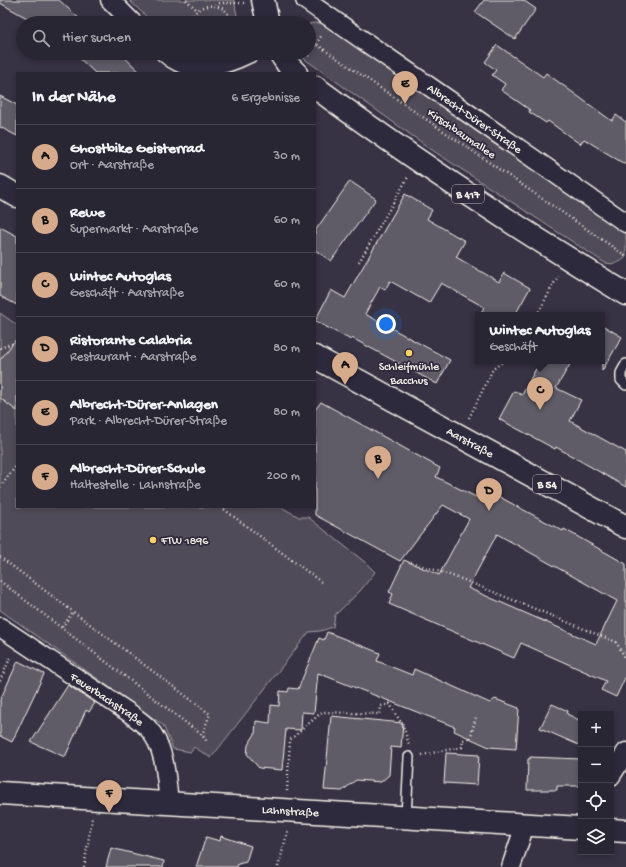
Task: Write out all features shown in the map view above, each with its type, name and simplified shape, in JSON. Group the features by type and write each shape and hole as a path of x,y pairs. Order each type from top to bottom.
{"main road":[{"path":"286,60 295,72"},
{"name":"B 417","path":"316,88 417,161 626,294"},
{"path":"0,186 16,195"},
{"name":"Aarstraße","path":"316,358 626,527"},
{"name":"Lahnstraße","path":"0,793 169,804 287,819 406,817 578,828"},
{"path":"614,830 626,831"}],"street":[{"path":"110,0 126,16"},
{"name":"Albrecht-Dürer-Straße","path":"305,0 626,222"},
{"path":"175,60 202,70 234,60"},
{"name":"Feuerbachstraße","path":"0,627 131,714 148,728 160,750 165,770 169,804"},
{"path":"614,771 626,752"},
{"path":"511,867 525,825"}],"lane":[{"path":"626,364 621,373 621,380 626,385"},
{"path":"406,817 409,757"}],"path":[{"path":"186,0 196,9"},
{"path":"192,16 196,9 202,4 210,2 265,8"},
{"path":"218,3 226,7 231,16"},
{"name":"Kirschbaumallee","path":"316,44 626,256"},
{"name":"Kirschbaumallee","path":"297,72 305,60"},
{"path":"359,262 417,161"},
{"path":"539,312 568,258"},
{"path":"0,348 16,342"},
{"path":"469,418 492,369 500,364"},
{"path":"0,487 16,466"},
{"path":"223,508 321,582"},
{"path":"0,557 210,714 202,735"},
{"path":"411,562 464,580 616,642 626,659"},
{"path":"0,581 202,735 208,743"},
{"path":"62,627 73,612"},
{"path":"0,681 18,639"},
{"path":"278,867 287,819 290,740 322,712 380,714 381,706 390,704 403,726 408,741 409,757 462,748 463,740 470,739 476,717"},
{"path":"84,867 96,799"}],"shaded area":[{"path":"129,0 234,0 237,16 146,16"},
{"path":"316,23 330,26 619,226 626,234 626,257 617,263 605,263 435,152 306,60 316,60"},
{"name":"FTW 1896","path":"0,313 16,324 16,508 283,508 299,517 308,517 366,563 375,572 360,591 335,615 333,627 320,631 309,632 211,758 194,747 191,752 173,749 163,725 0,610"}],"building":[{"path":"0,0 59,0 76,16 23,16 0,3"},
{"path":"484,0 523,0 536,9 515,39 475,12"},
{"path":"497,45 543,77 546,73 612,121 616,115 626,122 626,165 584,139 580,144 548,121 546,123 529,112 530,110 501,90 505,84 492,75 496,70 485,62"},
{"path":"81,60 127,60 140,72 94,72"},
{"path":"0,96 16,104 16,135 0,127"},
{"path":"350,181 376,199 331,261 316,251 316,230"},
{"path":"405,194 432,210 427,219 465,241 456,257 499,282 504,273 530,288 517,312 482,312 484,307 441,283 429,303 390,281 385,290 380,287 365,314 450,360 437,384 352,338 351,340 316,322 331,290 345,298"},
{"path":"0,227 16,235 16,304 0,296"},
{"path":"605,327 622,337 602,371 602,364 605,364"},
{"path":"16,339 16,410 0,398 0,360"},
{"path":"538,364 570,364 556,388 581,400 570,421 626,452 626,487 556,447 555,449 499,419 514,391 522,395"},
{"path":"321,402 440,468 436,477 476,497 481,487 563,531 564,529 626,564 626,676 616,697 601,690 606,681 521,643 514,658 389,604 393,594 389,592 404,560 439,575 469,519 443,505 400,561 315,515 316,409","holes":["497,534 617,601 596,644 468,588"]},
{"path":"327,632 380,653 377,661 412,675 414,669 490,703 495,699 519,708 516,749 489,747 454,731 455,727 318,673 314,713 302,712 301,730 286,729 282,770 259,768 247,754 248,745 255,734 256,721 270,723 271,705 279,706 280,691 288,692 289,688 298,689 319,638 324,640"},
{"path":"18,661 44,674 12,742 0,736 0,700"},
{"path":"68,685 95,703 89,712 86,710 65,757 31,742"},
{"path":"552,704 568,711 567,714 578,720 578,745 540,728"},
{"path":"331,716 403,723 401,748 391,747 389,775 381,782 356,780 342,791 324,790"},
{"path":"446,753 479,755 477,785 444,783"},
{"path":"530,757 578,759 578,786 557,786 557,790 527,790 528,759 530,759"},
{"path":"221,836 251,846 246,862 238,864 237,867 196,867 206,837 220,841"},
{"path":"111,848 164,861 163,867 106,867"}],"place":[{"name":"Albrecht-Dürer-Anlagen","path":"405,104"},
{"name":"Schleifmühle Bacchus","path":"409,353"},
{"name":"Ghostbike Geisterrad","path":"345,385"},
{"name":"Wintec Autoglas","path":"540,410"},
{"name":"Rewe","path":"378,479"},
{"name":"Ristorante Calabria","path":"489,511"},
{"name":"FTW 1896","path":"153,540"},
{"name":"Albrecht-Dürer-Schule","path":"109,813"}]}
